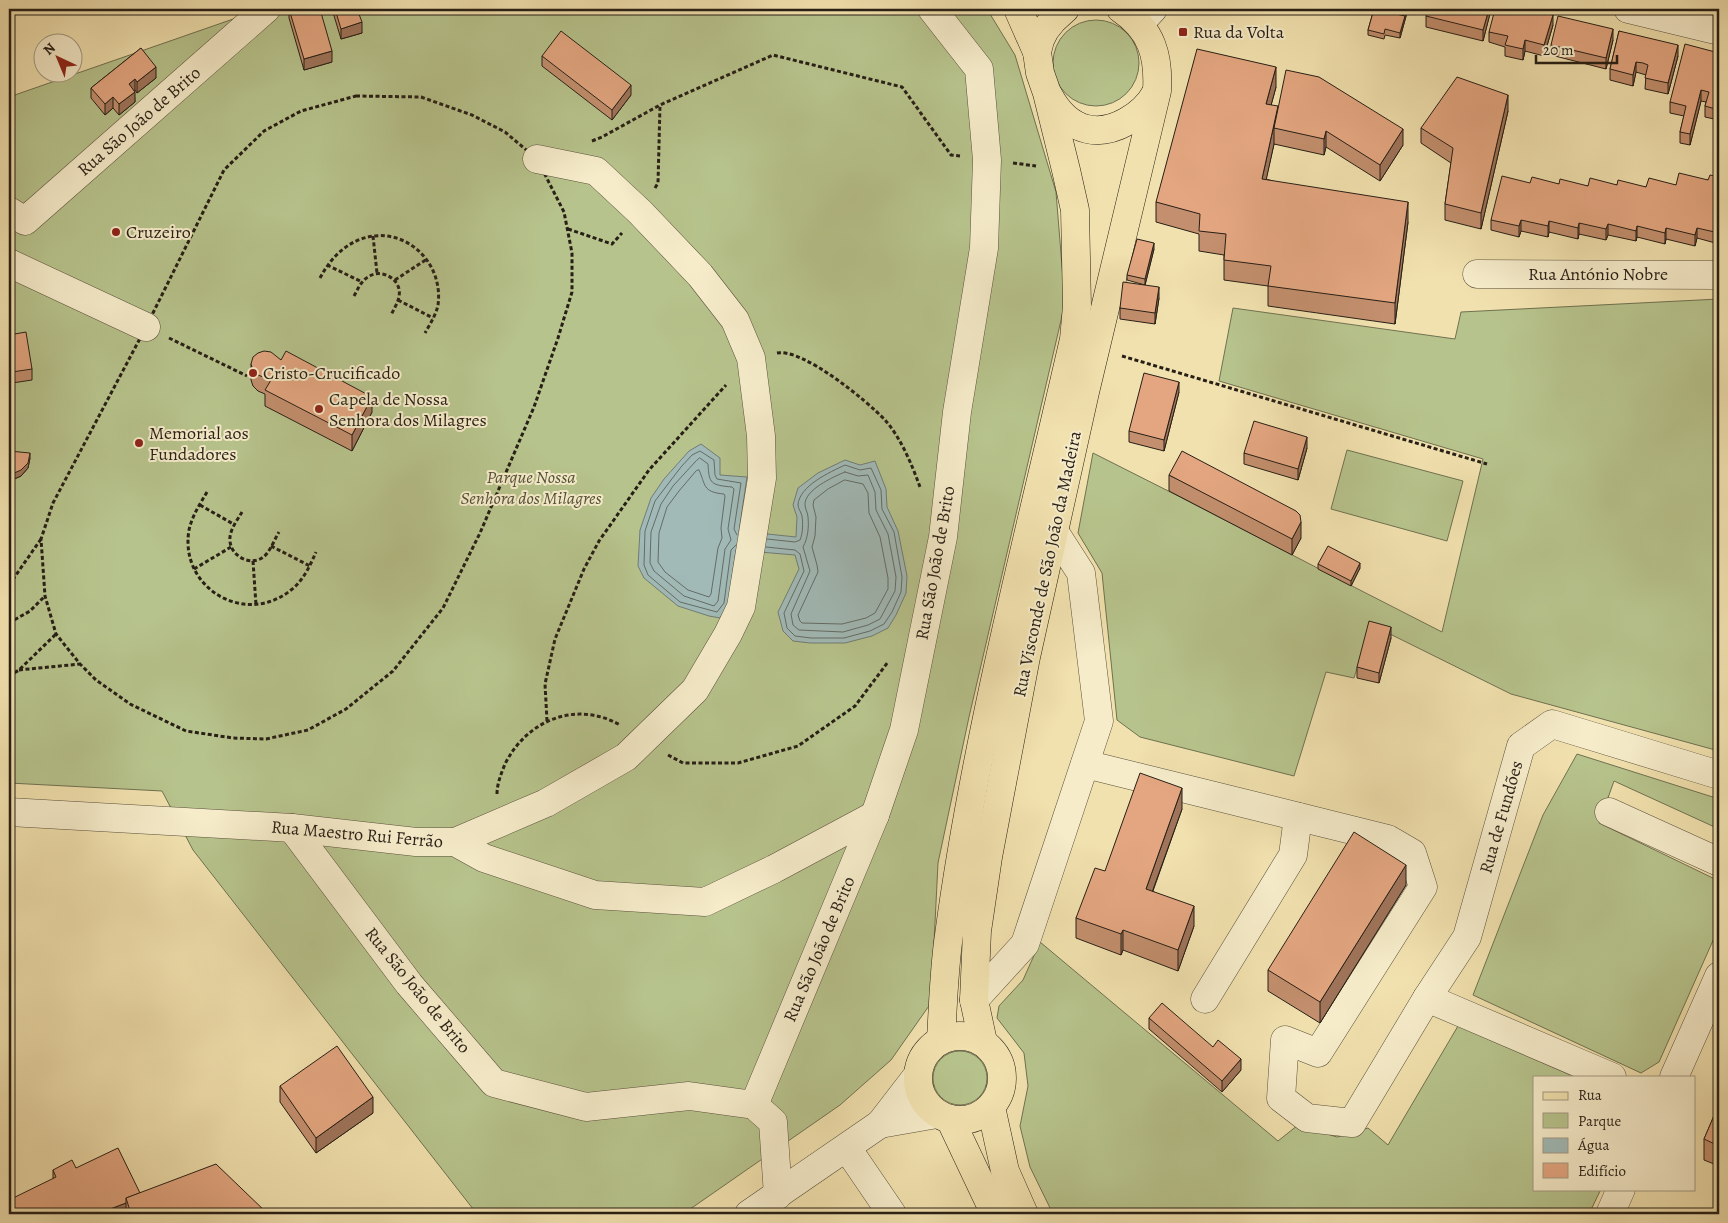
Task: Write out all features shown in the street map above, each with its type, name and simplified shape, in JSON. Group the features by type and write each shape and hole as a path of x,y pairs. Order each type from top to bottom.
{"main road":[{"name":"Rua Visconde de São João da Madeira","path":"941,1040 949,937 962,850 1003,646 1074,339 1077,306 1075,210 1047,93 1040,73 1037,52 1018,9"},
{"path":"1037,52 1045,30 1065,9"},
{"name":"Rua Visconde de São João da Madeira","path":"991,1107 999,1094 1002,1080 1000,1065 994,1052 983,1042 974,1000 977,931 988,857 1026,657 1095,348 1157,92 1158,72 1156,59 1138,14"},
{"name":"Rua Visconde de São João da Madeira","path":"1047,93 1054,106 1068,120 1088,129 1097,129 1123,124 1135,117 1150,104 1157,92"},
{"path":"983,1042 962,1036 941,1040 929,1049 921,1061 918,1076 920,1090 926,1104 944,1117 995,1214"},
{"path":"944,1117 965,1120 979,1116 991,1107 1005,1171 1024,1214"}],"street":[{"name":"Rua São João de Brito","path":"9,211 25,221 266,9"},
{"name":"Rua São João de Brito","path":"292,828 410,984 494,1083 586,1107 689,1096 754,1105 875,815 904,730 943,537 956,412 984,248 987,160 979,69 932,9"},
{"path":"1628,9 1719,31"},
{"name":"Rua Maestro Rui Ferrão","path":"9,812 292,828 416,842 455,842 546,802 626,757 695,690 728,634 741,607 762,478 762,436 751,358 735,320 700,275 640,212 596,171 541,158"},
{"path":"9,262 146,327"},
{"name":"Rua António Nobre","path":"1477,274 1719,275"},
{"path":"974,1000 1025,944 1099,721 1081,573 1054,530"},
{"name":"Rua de Fundões","path":"1298,816 1388,839 1412,853 1423,887 1318,1053 1285,1040 1281,1098 1308,1118 1352,1123 1427,998 1467,937 1521,746 1552,724 1719,775"},
{"path":"1085,764 1298,816 1293,855 1205,999"},
{"path":"1609,812 1719,862"},
{"path":"455,842 484,858 595,895 705,902 774,869 875,815"},
{"path":"1674,1076 1719,976"},
{"path":"1427,998 1610,1076"},
{"path":"749,1214 880,1124 918,1076"},
{"path":"754,1105 773,1122 778,1195"},
{"path":"880,1124 944,1117"},
{"path":"847,1148 892,1214"},
{"path":"1610,1214 1621,1190"}],"path":[{"path":"583,144 602,137 660,106 773,55 902,87 951,155 1066,170"},
{"path":"9,585 41,539 53,503 146,327 224,170 264,131 301,111 356,96 421,97 472,115 505,132 541,158 564,212 572,253 572,292 534,407 480,533 443,608 393,671 346,709 308,730 266,739 233,738 186,731 130,704 96,680 80,664 56,634 45,596 41,539"},
{"path":"567,228 612,244 640,212 658,183 660,106"},
{"path":"373,236 377,273"},
{"path":"320,278 327,265 348,246 360,240 373,236 403,240 412,245 427,259 433,270 439,294 434,318 425,333"},
{"path":"395,280 427,259"},
{"path":"327,265 362,282"},
{"path":"354,296 362,282 369,276 377,273 387,275 395,280 399,290 398,300 391,315"},
{"path":"398,300 434,318"},
{"path":"183,345 247,376"},
{"path":"1095,348 1487,464"},
{"path":"547,721 545,684 554,639 584,569 599,541 650,470 751,358 784,352 815,364 849,389 885,421 909,457 922,492"},
{"path":"207,492 189,529 188,542 194,569 201,580 219,596 243,604 256,605 281,597 292,589 310,566 316,552"},
{"path":"200,505 235,525"},
{"path":"242,512 230,536 231,547 244,560 253,561 261,558 267,553 279,532"},
{"path":"271,546 310,566"},
{"path":"194,569 231,547"},
{"path":"253,561 256,605"},
{"path":"9,623 30,611 45,596"},
{"path":"9,676 19,670 56,634"},
{"path":"501,823 497,801 497,787 502,772 512,750 528,733 547,721 572,714 609,719 683,763 738,764 798,746 855,706 894,655"},
{"path":"19,670 80,664"}],"green space":[{"name":"Parque Nossa Senhora dos Milagres","path":"262,9 987,9 1015,55 1056,192 1065,303 969,717 938,863 931,1003 891,1060 840,1105 683,1214 477,1214 193,850 162,791 9,783 9,97 52,82 82,82 82,72"},
{"path":"1096,20 1112,24 1126,33 1135,47 1139,63 1135,79 1126,93 1112,102 1096,106 1080,102 1066,93 1057,79 1053,63 1057,47 1066,33 1080,24"},
{"path":"1719,299 1719,751 1511,694 1392,635 1369,629 1354,678 1326,672 1294,776 1140,737 1117,720 1102,573 1078,533 1093,453 1442,632 1483,459 1219,381 1233,308 1455,339 1461,312"},
{"path":"1347,450 1463,481 1447,541 1331,509"},
{"path":"1577,754 1719,799 1719,829 1614,781 1599,823 1719,881 1719,927 1659,1062 1641,1073 1473,995 1543,815"},
{"path":"1040,942 1278,1141 1298,1125 1337,1137 1368,1128 1388,1145 1458,1026 1573,1076 1533,1076 1533,1190 1601,1190 1589,1214 1053,1214 1030,1167 1020,1126 1028,1086 1024,1053 997,1018 999,1006 1023,980"},
{"path":"960,1051 970,1053 979,1059 985,1068 987,1078 985,1088 979,1097 970,1103 960,1105 950,1103 941,1097 935,1088 933,1078 935,1068 941,1059 950,1053"}],"water":[{"path":"701,444 720,458 720,475 747,477 739,531 796,537 797,517 793,505 798,488 818,473 845,460 860,465 875,461 886,489 887,507 898,531 907,576 906,593 888,628 872,636 845,643 793,641 783,631 778,612 799,569 795,555 736,550 728,605 720,618 678,606 644,578 638,566 640,530 651,498 664,479 689,451"}],"building":[{"path":"289,9 320,9 332,51 304,59"},
{"path":"335,9 357,9 362,22 341,29"},
{"path":"1374,9 1405,16 1400,33 1385,29 1384,34 1368,30"},
{"path":"1428,9 1489,9 1483,30 1426,16"},
{"path":"1495,9 1529,9 1553,15 1544,45 1525,40 1523,49 1505,45 1508,36 1489,32"},
{"path":"1558,16 1613,29 1606,58 1551,45"},
{"path":"561,31 631,85 612,110 542,56"},
{"path":"1619,31 1678,45 1668,83 1645,78 1648,65 1643,63 1636,62 1633,75 1610,69"},
{"path":"1685,44 1719,53 1719,110 1705,106 1709,92 1701,90 1690,134 1680,132 1686,106 1670,102"},
{"path":"141,48 156,67 137,82 135,79 129,84 135,92 119,104 113,97 105,104 91,88"},
{"path":"1197,49 1276,67 1266,104 1278,106 1262,179 1408,202 1395,303 1268,286 1271,266 1224,260 1226,234 1199,231 1200,214 1156,202"},
{"path":"1286,70 1319,77 1403,129 1380,165 1326,131 1324,139 1274,128"},
{"path":"1457,77 1508,95 1481,213 1445,204 1453,148 1421,128"},
{"path":"1679,173 1708,180 1710,175 1719,177 1719,233 1697,228 1695,235 1666,228 1665,233 1637,226 1636,231 1608,224 1606,229 1579,223 1578,228 1549,221 1548,226 1521,220 1519,226 1491,220 1502,176 1530,183 1532,177 1559,184 1560,179 1588,186 1590,178 1617,185 1618,180 1646,187 1649,178 1676,185"},
{"path":"1137,239 1154,243 1145,279 1127,275"},
{"path":"1123,282 1159,287 1155,313 1120,308"},
{"path":"26,332 32,369 12,372 11,365 9,366 9,335"},
{"name":"Capela de Nossa Senhora dos Milagres","path":"264,351 271,352 281,360 286,351 372,397 352,435 265,390 271,380 258,375 253,370 251,364 253,357"},
{"path":"1144,373 1179,382 1164,440 1129,431"},
{"path":"1254,421 1307,437 1298,469 1244,453"},
{"path":"9,451 30,453 28,463 21,470 12,474 9,474"},
{"path":"1182,451 1296,511 1300,515 1301,522 1292,539 1169,475"},
{"path":"1328,546 1360,563 1351,581 1318,564"},
{"path":"1369,621 1391,627 1379,673 1357,667"},
{"path":"1140,773 1182,788 1146,889 1194,906 1178,950 1123,930 1121,934 1076,918 1095,868 1105,871"},
{"path":"1354,832 1406,865 1320,1002 1268,970"},
{"path":"1162,1003 1213,1047 1218,1040 1241,1059 1222,1081 1149,1018"},
{"path":"337,1046 373,1097 316,1138 280,1086"},
{"path":"1719,1104 1719,1146 1704,1139"},
{"path":"118,1148 140,1193 126,1198 126,1203 97,1214 9,1214 9,1200 56,1177 53,1170 72,1160 76,1168"},
{"path":"216,1164 268,1214 131,1214 126,1198"}],"place":[{"name":"Rua da Volta","path":"1183,32"},
{"name":"Cruzeiro","path":"116,232"},
{"name":"Cristo-Crucificado","path":"253,373"},
{"name":"Capela de Nossa Senhora dos Milagres","path":"319,409"},
{"name":"Memorial aos Fundadores","path":"139,443"}]}
